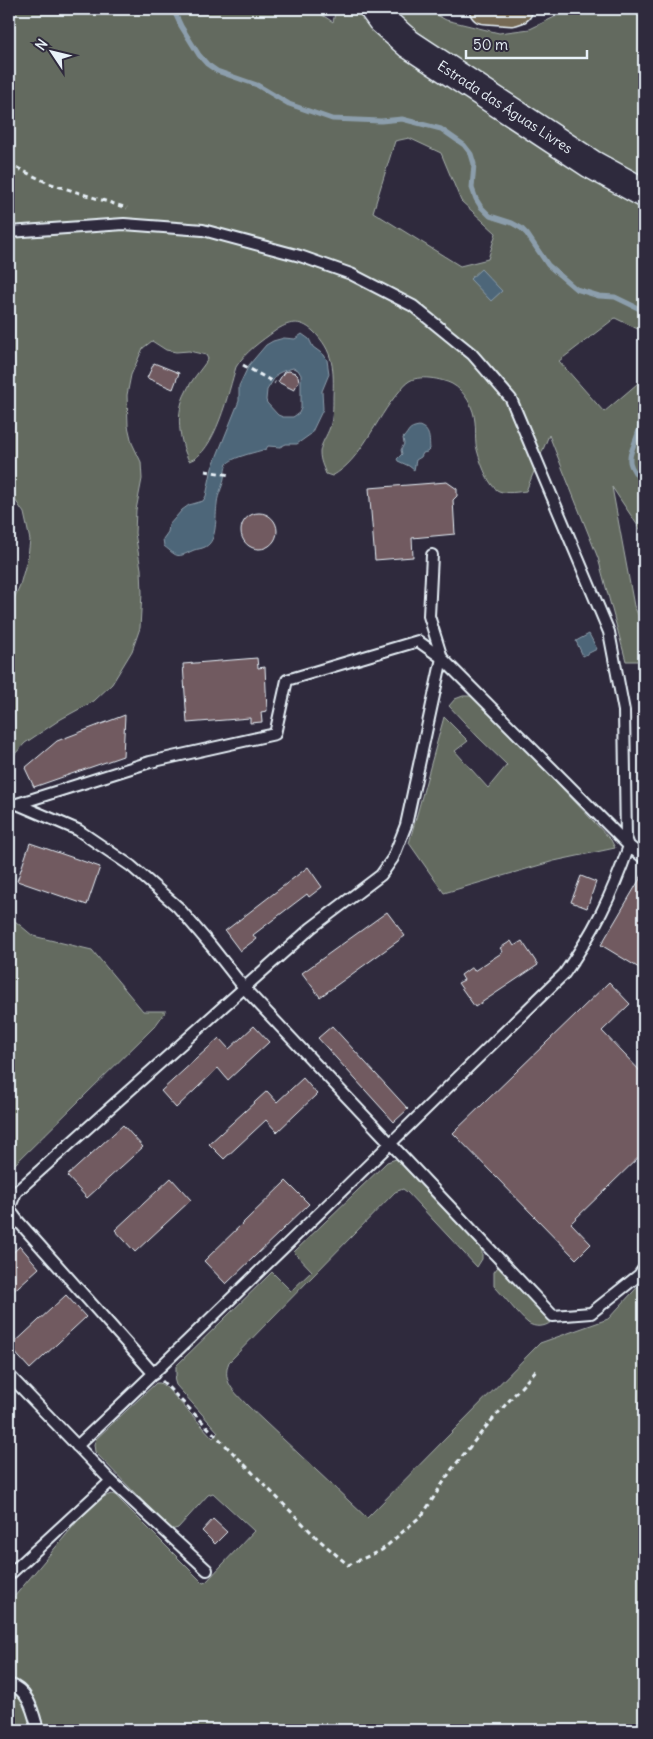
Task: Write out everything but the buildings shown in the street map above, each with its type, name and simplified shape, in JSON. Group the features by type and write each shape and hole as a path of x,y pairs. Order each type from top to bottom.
{"highway":[{"path":"484,9 512,11 518,9"}],"main road":[{"name":"Estrada das Águas Livres","path":"374,9 382,20 409,44 591,164 644,193"}],"lane":[{"path":"9,232 124,224 203,230 300,256 351,274 413,306 472,354 511,400 609,632 624,711 626,838 629,846 603,911 584,946 564,974 154,1374 77,1446"},
{"path":"154,1374 9,1209 16,1192 312,928 381,875 393,858 406,825 442,658 429,616 432,555"},
{"path":"644,858 629,846 442,658 418,641 287,680 275,734 150,762 17,804 78,830 131,866 178,907 245,989 553,1316 591,1313 639,1275 644,1268"},
{"path":"9,1375 111,1481 208,1570"},
{"path":"9,1575 111,1481"},
{"path":"9,1684 16,1686 27,1696 38,1730"}],"path":[{"path":"9,164 48,183 126,208"},
{"path":"242,365 275,383"},
{"path":"205,471 231,475"},
{"path":"154,1374 318,1539 348,1565 382,1550 424,1514 452,1469 536,1370"}],"shaded area":[{"path":"9,9 313,9 333,22 336,9 362,9 644,201 644,332 615,318 559,361 604,412 644,378 644,535 612,487 634,606 644,627 644,661 626,661 598,558 549,435 526,491 509,493 499,491 487,478 481,463 476,445 474,417 465,395 448,382 430,378 418,378 407,383 390,403 360,450 351,460 332,476 326,474 320,452 330,427 332,416 333,370 329,354 320,338 308,327 294,323 275,331 244,356 236,367 220,420 213,434 206,447 198,456 189,461 181,436 180,408 193,379 208,359 206,355 189,351 176,352 166,350 152,341 143,348 131,375 127,395 128,426 132,443 141,462 142,479 136,510 135,533 141,569 140,628 132,651 112,684 94,701 61,719 25,743 14,755 9,765 9,610 20,585 28,556 30,540 24,513 9,491","holes":["409,138 441,153 461,201 496,233 488,259 460,266 373,212 395,141"]},
{"path":"390,9 426,9 446,20 499,33 530,29 571,9 644,9 644,183 406,30"},
{"path":"471,696 478,699 611,840 615,848 554,861 444,893 409,843 444,717 468,741 455,751 488,788 507,765 449,706 455,699"},
{"path":"9,916 33,936 92,950 143,1011 166,1011 155,1026 9,1170"},
{"path":"396,1159 482,1250 482,1259 477,1267 407,1192 403,1189 395,1192 229,1362 227,1369 228,1381 234,1391 248,1406 367,1518 540,1343 608,1319 644,1280 644,1730 9,1730 9,1603 81,1517 101,1498 111,1494 115,1495 203,1583 254,1531 213,1493 208,1495 178,1528 171,1530 95,1452 94,1444 96,1439 156,1383 160,1383 167,1388 213,1438 218,1432 176,1385 174,1378 176,1376 176,1366 272,1272 291,1291 312,1271 294,1252 387,1162"},
{"path":"498,1267 539,1308 551,1317 549,1324 534,1326 528,1323 494,1286 494,1272"}],"water":[{"path":"481,269 502,291 491,301 470,279"},
{"path":"302,334 309,339 313,347 324,355 327,360 329,374 322,391 323,409 311,434 297,444 286,444 280,447 268,446 266,449 230,461 226,466 224,481 218,499 212,539 204,548 178,556 175,555 164,546 163,539 168,532 169,525 182,510 189,505 203,501 206,496 212,468 239,401 239,386 249,365 266,345 273,341 284,338 295,339","holes":["293,368 298,370 301,375 301,408 299,413 293,417 283,417 278,415 267,403 267,390 277,374"]},
{"path":"419,426 426,430 430,449 416,460 414,470 397,459 402,454 403,438 411,429"},
{"path":"589,634 597,649 583,656 576,641"}],"waterway":[{"path":"173,9 181,26 199,55 207,64 217,71 257,85 289,104 332,119 381,121 402,119 441,129 464,145 471,154 474,164 472,188 481,207 490,216 521,228 548,265 576,289 599,296 615,297 644,311"},
{"path":"644,398 640,426 630,458 632,469 644,484"}]}
